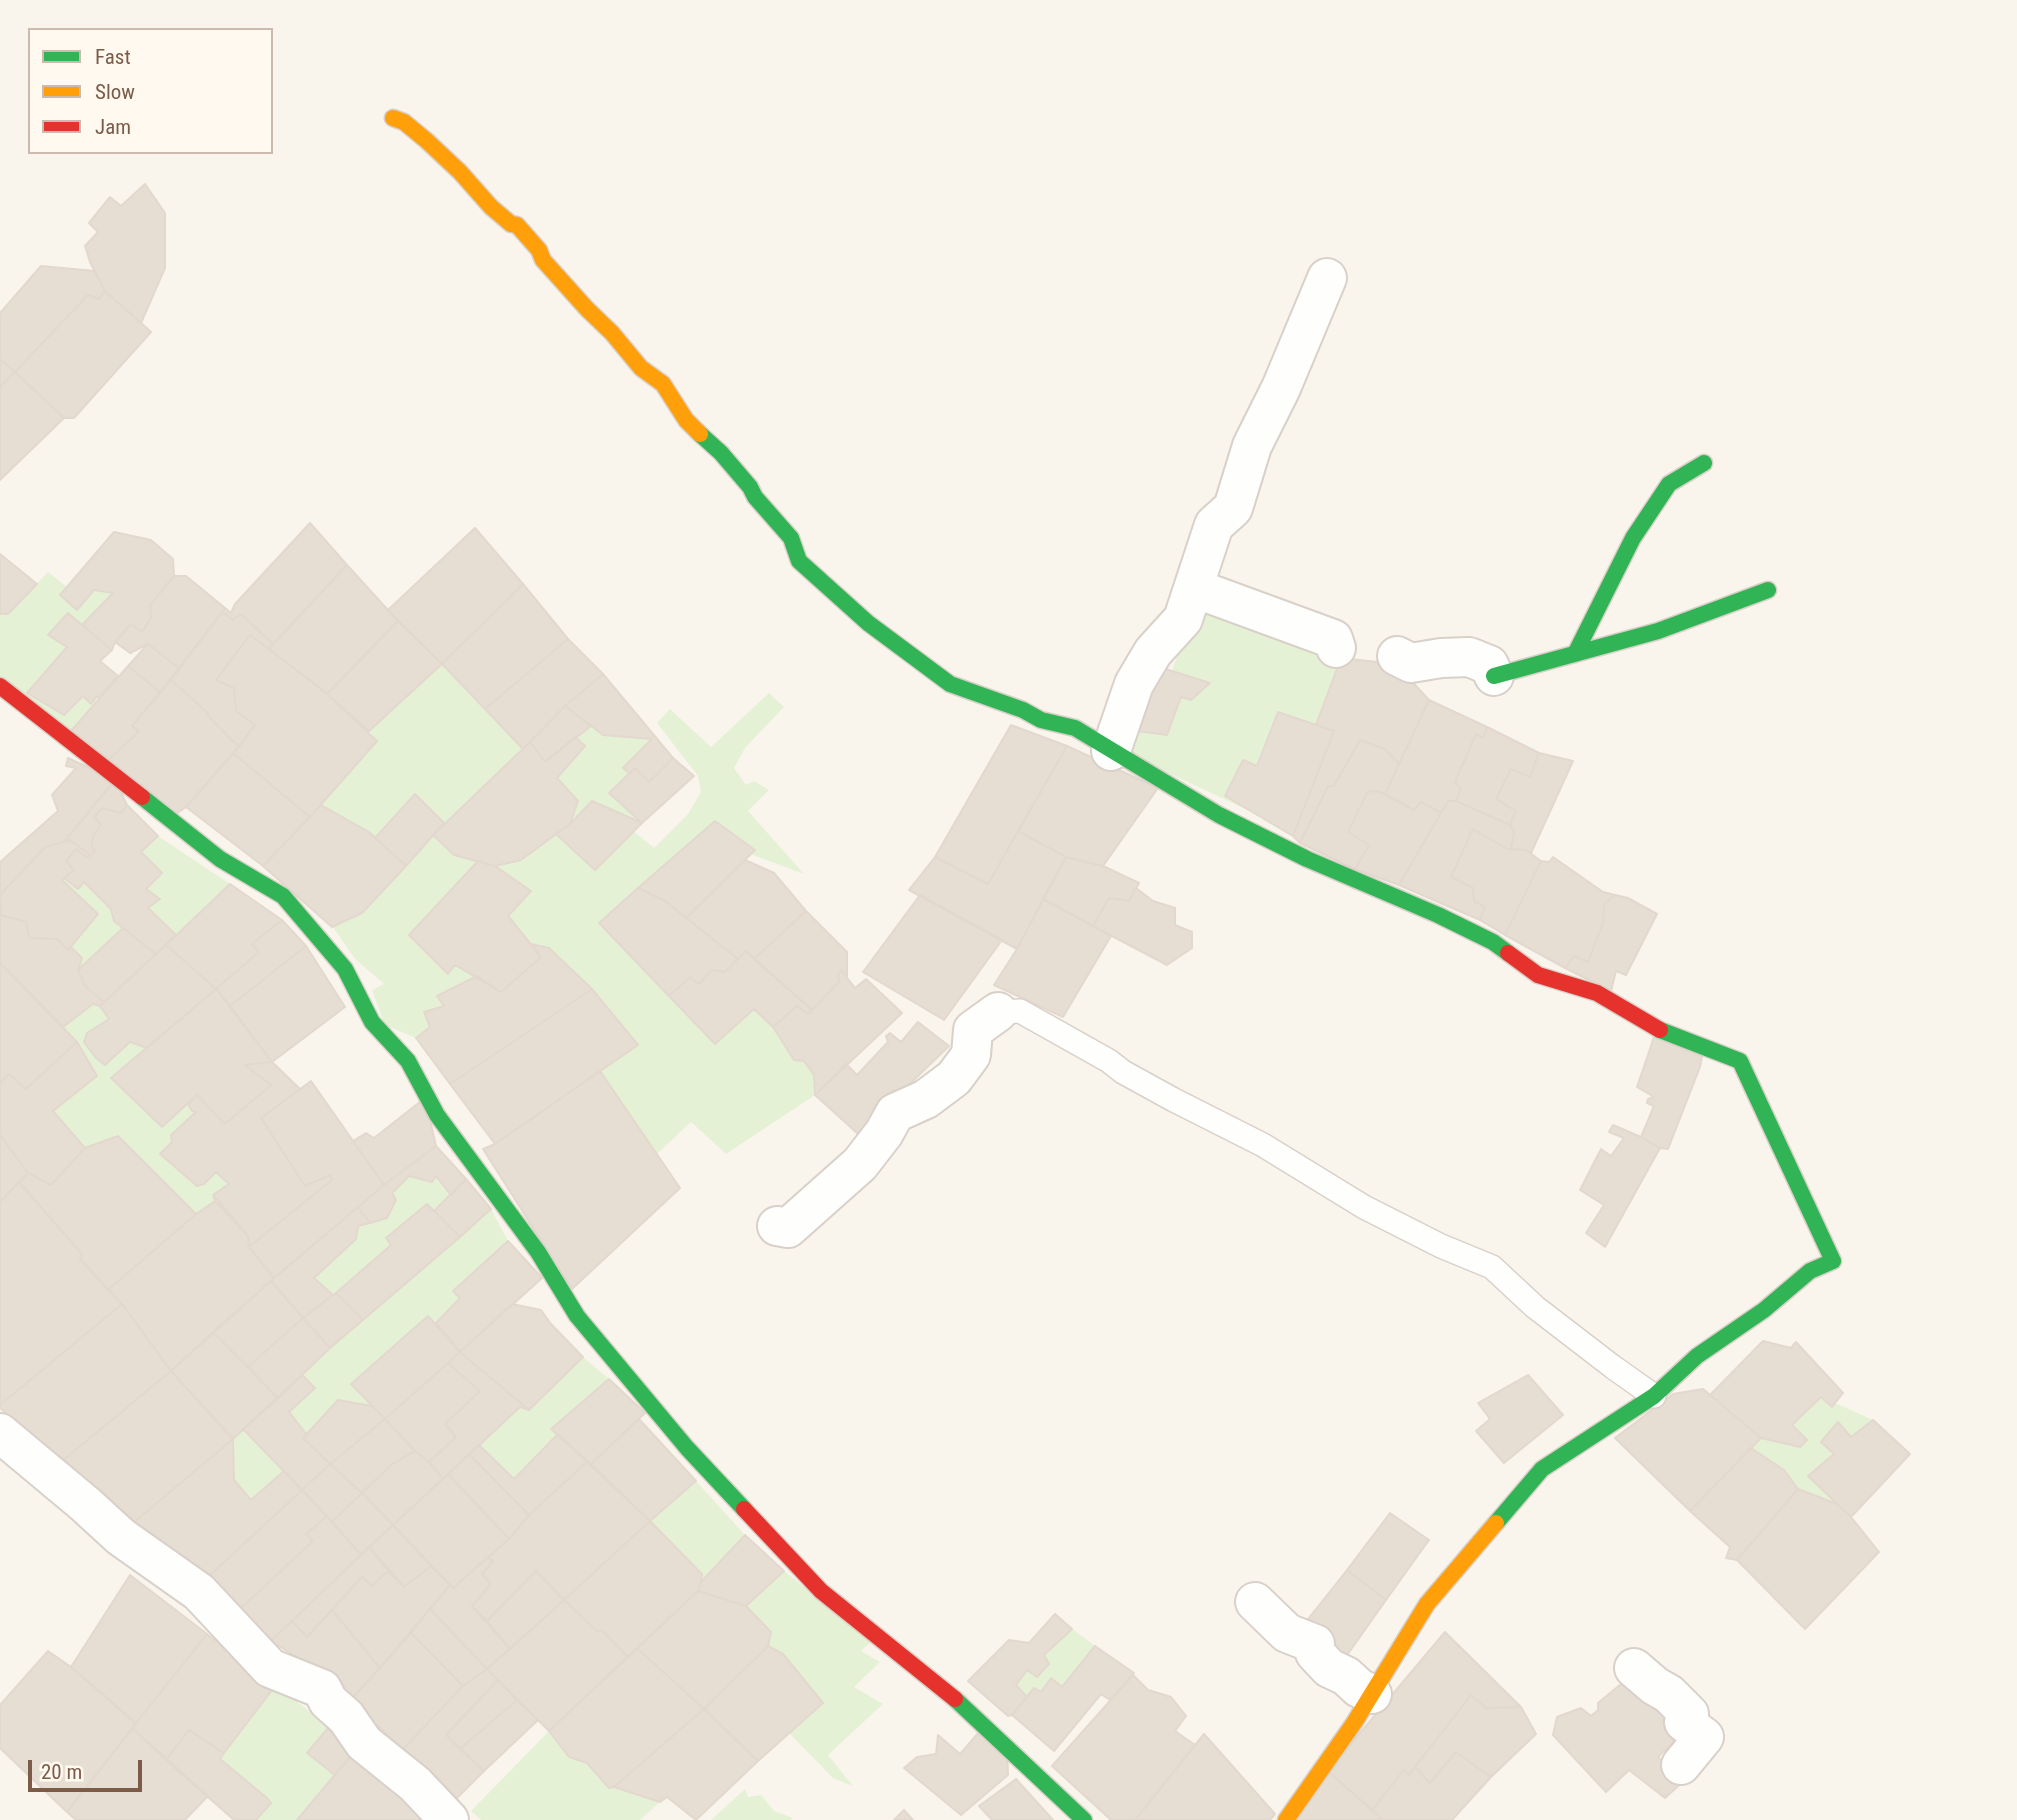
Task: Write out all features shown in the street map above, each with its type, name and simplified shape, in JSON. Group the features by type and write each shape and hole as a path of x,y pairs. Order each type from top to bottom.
{"main road":[{"path":"393,118 404,122 427,141 460,172 491,207 511,224 517,225 543,260 641,368 663,384 686,420 721,453 791,538 799,561 887,638 950,684 1023,710 1041,720 1075,728 1219,815 1307,859 1438,915 1493,942 1538,975 1597,993 1655,1028 1740,1061 1833,1261 1810,1272 1764,1310 1697,1356 1654,1396 1542,1469 1427,1604 1354,1723 1286,1820"},
{"path":"1575,654 1633,538 1669,484 1704,463"},
{"path":"1494,676 1658,631 1768,590"},
{"path":"0,685 220,859 283,896 345,969 372,1022 408,1061 437,1115 538,1252 577,1316 687,1448 821,1591 966,1708 1084,1820"}],"street":[{"path":"1111,751 1134,684 1153,652 1183,620 1214,525 1233,508 1252,446 1281,388 1327,278"},
{"path":"1194,588 1333,639 1336,648"},
{"path":"1397,656 1411,663 1469,657 1489,665 1494,676"},
{"path":"777,1226 788,1228 860,1164 884,1133 895,1113 926,1099 954,1079 971,1055 973,1030 998,1012"},
{"path":"0,1433 121,1537 199,1592 270,1668 322,1689 328,1700 346,1717 365,1743 415,1784 449,1820"},
{"path":"1255,1602 1287,1633 1315,1644 1315,1653 1329,1668 1372,1694"},
{"path":"1634,1668 1669,1694 1689,1714 1684,1722 1704,1737 1681,1765"}],"lane":[{"path":"998,1012 1020,1011 1174,1100 1263,1145 1364,1207 1441,1246 1492,1267 1535,1307 1654,1396"}],"green space":[{"path":"48,572 67,587 60,596 77,610 94,590 113,593 82,625 68,613 48,634 67,647 27,693 64,715 83,696 97,696 99,698 71,731 0,683 0,614 8,614"},
{"path":"1197,596 1341,658 1316,725 1257,766 1242,760 1225,796 1258,815 1120,750 1129,730 1167,735 1181,697 1192,700 1210,684 1172,671"},
{"path":"442,664 523,749 444,823 375,838 321,805 377,741 369,731"},
{"path":"769,693 784,707 745,748 734,768 746,785 754,781 769,790 748,811 804,874 750,854 755,849 715,821 599,924 715,1044 754,1009 773,1027 794,1060 804,1061 814,1075 815,1095 726,1154 691,1122 657,1154 600,1071 638,1044 592,989 531,944 508,916 531,891 495,866 556,834 595,870 633,831 654,848 688,814 701,792 698,776 657,723 670,709 711,747"},
{"path":"591,726 604,735 652,739 623,767 630,774 610,792 642,823 592,801 570,824 578,801 557,778 585,746 575,737"},
{"path":"433,835 454,855 478,861 409,935 448,973 455,965 477,976 438,996 444,1006 424,1012 430,1027 416,1038 385,1025 372,990 384,984 355,959 333,927 362,913"},
{"path":"158,836 230,884 176,935 148,908 159,899 146,889 162,873 141,852"},
{"path":"64,878 78,889 84,882 111,909 114,921 123,928 78,970 82,958 71,947 68,950 98,914 62,880"},
{"path":"93,1004 100,1006 109,1019 87,1033 84,1042 96,1058 105,1065 130,1042 147,1048 112,1078 161,1127 188,1104 192,1111 196,1112 171,1134 172,1142 160,1155 197,1186 204,1184 216,1172 229,1184 213,1195 215,1201 196,1214 118,1136 85,1148 53,1111 97,1076 77,1042 63,1027"},
{"path":"409,1176 432,1182 436,1176 451,1195 434,1211 426,1204 386,1238 391,1245 333,1295 314,1278 356,1239 358,1226 387,1218 392,1193"},
{"path":"491,1209 508,1241 454,1291 460,1298 436,1323 427,1317 351,1383 372,1406 338,1400 307,1435 289,1412 314,1388 302,1375"},
{"path":"583,1357 609,1379 552,1428 558,1434 514,1479 479,1445 520,1407 529,1409"},
{"path":"1821,1397 1832,1407 1835,1403 1873,1420 1851,1437 1838,1423 1821,1442 1834,1454 1808,1476 1837,1504 1798,1489 1784,1470 1751,1448 1761,1438 1800,1447 1807,1440 1792,1425"},
{"path":"243,1429 284,1471 251,1500 234,1480 233,1439"},
{"path":"696,1481 745,1535 701,1582 702,1573 650,1521"},
{"path":"784,1571 872,1641 861,1651 880,1662 854,1687 883,1704 828,1755 853,1786 833,1778 789,1733 823,1703 768,1646 771,1632 746,1606"},
{"path":"1072,1629 1095,1646 1062,1687 1051,1678 1041,1692 1027,1697 1016,1685 1027,1670 1037,1677 1049,1665 1044,1655"},
{"path":"276,1685 329,1727 307,1753 335,1775 297,1820 256,1820 270,1803 220,1759"},
{"path":"549,1731 569,1757 587,1763 609,1787 660,1802 640,1820 481,1820 471,1811"},
{"path":"745,1789 748,1797 761,1795 774,1811 793,1818 711,1820"}],"building":[{"path":"145,184 165,213 165,268 141,323 105,291 85,246 98,232 89,223 110,197 121,206"},
{"path":"41,266 95,271 105,291 99,299 88,295 15,372 0,359 0,313"},
{"path":"105,291 151,332 74,418 64,418 15,372 88,295 99,299"},
{"path":"0,359 15,372 0,387"},
{"path":"15,372 64,418 0,480 0,387"},
{"path":"310,523 347,565 273,644 241,614 233,620 222,612 225,608 231,613 235,604"},
{"path":"475,528 523,584 442,664 388,610"},
{"path":"114,532 151,540 173,559 174,576 150,605 151,618 142,632 131,624 115,642 112,650 82,625 113,593 94,590 77,610 60,595"},
{"path":"0,554 37,584 8,614 0,614"},
{"path":"347,565 398,621 327,694 269,649"},
{"path":"174,576 186,576 225,608 179,668 148,644 130,653 115,642 131,624 142,632 151,618 150,605"},
{"path":"523,584 568,639 485,709 442,664"},
{"path":"222,612 233,620 241,614 273,644 269,649 250,635 216,680 234,688 236,711 255,725 239,747 206,714 208,713 171,680"},
{"path":"68,613 112,650 100,661 118,676 91,704 83,696 64,715 27,693 67,647 48,635"},
{"path":"398,621 442,664 369,731 327,694"},
{"path":"250,635 323,690 377,741 310,817 233,753 255,725 236,711 234,688 216,680"},
{"path":"568,639 603,674 565,706 523,749 485,709"},
{"path":"148,644 179,668 160,692 128,666"},
{"path":"1341,658 1396,664 1429,700 1399,764 1385,749 1360,740 1334,786 1328,786 1300,843 1293,836 1334,731 1316,725"},
{"path":"1153,665 1210,683 1191,700 1181,697 1167,735 1129,730"},
{"path":"128,666 160,692 132,726 139,731 109,760 71,731"},
{"path":"603,674 673,758 649,782 635,768 630,774 623,768 652,739 603,735 565,706"},
{"path":"171,680 208,713 206,714 239,747 186,807 176,814 109,760 139,731 132,726"},
{"path":"1429,700 1487,727 1483,738 1476,734 1455,782 1461,788 1456,801 1448,801 1441,813 1421,802 1414,810 1385,794"},
{"path":"565,706 591,726 545,762 530,742"},
{"path":"1278,712 1334,731 1293,836 1225,796 1243,760 1257,766"},
{"path":"1011,725 1067,746 988,884 935,857"},
{"path":"1487,727 1539,753 1530,777 1511,769 1496,799 1516,811 1510,825 1456,801 1461,788 1455,782 1476,734 1483,738"},
{"path":"575,737 585,746 557,778 578,801 570,824 521,860 495,866 454,855 433,835 530,742 545,762"},
{"path":"1360,740 1385,749 1399,764 1385,794 1368,791 1348,832 1369,845 1355,869 1300,843 1328,786 1334,786"},
{"path":"1067,746 1158,788 1103,866 1066,857 1018,831"},
{"path":"233,753 310,817 263,866 186,807"},
{"path":"1539,753 1573,761 1531,853 1511,849 1514,832 1510,825 1516,811 1496,799 1511,769 1530,777"},
{"path":"68,758 115,780 64,842 45,847 0,895 0,862 58,811 52,795 76,768 66,766"},
{"path":"673,758 694,776 642,823 609,793 635,768 649,782"},
{"path":"115,780 127,805 121,813 102,808 94,817 101,825 93,837 91,846 95,850 90,855 70,840 64,842"},
{"path":"1368,791 1380,792 1414,810 1421,802 1441,813 1399,885 1355,869 1369,845 1348,832"},
{"path":"415,794 444,823 406,866 375,838"},
{"path":"592,801 642,823 595,870 556,834"},
{"path":"1448,801 1456,801 1510,825 1514,832 1511,849 1507,849 1473,829 1451,877 1473,888 1474,901 1485,907 1480,920 1399,885"},
{"path":"127,805 158,836 141,852 162,873 146,889 160,899 148,908 176,935 156,954 114,921 111,909 84,882 78,889 64,878 74,870 66,861 76,849 87,858 95,850 91,846 93,837 101,825 94,817 102,808 121,813"},
{"path":"321,805 369,832 406,866 362,913 332,927 263,866"},
{"path":"715,821 755,850 686,918 665,901 638,888"},
{"path":"1473,829 1507,849 1526,850 1541,861 1505,935 1480,920 1485,907 1474,901 1473,888 1451,877"},
{"path":"1018,831 1066,857 1017,949 909,890 935,857 988,884"},
{"path":"70,840 90,855 87,858 76,849 66,861 74,870 62,880 98,914 68,950 57,939 29,938 26,922 1,915 0,895 45,847"},
{"path":"1066,857 1103,866 1139,883 1129,901 1109,898 1093,926 1043,899"},
{"path":"1553,857 1603,892 1615,895 1604,904 1603,923 1588,962 1574,956 1565,968 1505,935 1541,861 1549,862"},
{"path":"745,860 774,873 806,911 754,959 746,951 738,959 686,918"},
{"path":"478,861 495,866 531,891 508,916 541,957 501,992 455,965 448,974 409,935"},
{"path":"230,884 282,920 252,944 259,952 216,989 166,945"},
{"path":"638,888 665,901 738,959 725,972 712,970 699,984 690,977 669,996 599,923"},
{"path":"1136,888 1153,901 1175,908 1175,925 1192,932 1192,948 1167,965 1093,926 1109,898 1129,901"},
{"path":"0,895 1,915 26,922 29,938 57,939 68,950 71,947 82,958 78,970 85,986 104,1002 100,1006 93,1004 63,1027 0,963"},
{"path":"920,895 1002,940 944,1020 863,972"},
{"path":"1615,895 1628,898 1657,914 1626,975 1616,971 1611,991 1565,968 1574,956 1588,962 1603,923 1604,904"},
{"path":"1043,899 1111,936 1063,1017 994,985 1017,949"},
{"path":"806,911 847,952 847,977 841,970 838,975 839,982 812,1010 754,959"},
{"path":"282,920 306,946 230,1006 216,989 259,952 252,944"},
{"path":"123,928 156,954 104,1002 85,986 78,970"},
{"path":"531,944 549,948 592,989 450,1084 416,1038 430,1027 424,1012 444,1006 437,996 477,976 501,992 541,957"},
{"path":"166,945 216,989 147,1048 130,1042 105,1065 84,1042 87,1033 109,1019 100,1006"},
{"path":"306,946 345,1007 272,1062 230,1006"},
{"path":"746,951 812,1010 808,1014 797,1006 773,1027 754,1009 715,1044 669,996 690,977 699,984 712,970 725,972"},
{"path":"0,963 77,1042 26,1089 9,1074 0,1083"},
{"path":"841,970 855,988 866,979 902,1013 815,1095 814,1075 804,1061 794,1060 773,1027 797,1006 808,1014 839,982 838,975"},
{"path":"216,989 272,1062 245,1065 271,1085 225,1124 197,1095 162,1127 111,1078"},
{"path":"592,989 638,1045 495,1144 450,1084"},
{"path":"918,1022 949,1046 858,1134 815,1095 846,1064 857,1075 888,1042 886,1036 890,1033 901,1042"},
{"path":"1654,1037 1702,1056 1668,1149 1660,1148 1641,1137 1654,1106 1647,1103 1648,1099 1654,1097 1637,1087"},
{"path":"77,1042 97,1076 53,1111 85,1148 51,1185 28,1173 0,1135 0,1083 9,1074 26,1089"},
{"path":"272,1062 300,1089 261,1118 305,1186 330,1175 332,1180 249,1247 248,1236 215,1201 213,1195 229,1184 216,1172 204,1184 197,1186 160,1154 172,1142 171,1135 196,1112 192,1111 188,1104 197,1095 225,1124 271,1085 245,1065"},
{"path":"600,1071 680,1188 572,1289 483,1149 495,1144"},
{"path":"311,1081 384,1185 274,1278 249,1247 332,1180 330,1175 305,1186 261,1118"},
{"path":"425,1098 436,1146 384,1185 353,1141 366,1133 374,1138"},
{"path":"1613,1125 1660,1148 1605,1247 1586,1233 1604,1205 1580,1190 1601,1149 1611,1156 1624,1138 1609,1132"},
{"path":"0,1135 28,1173 0,1202"},
{"path":"118,1136 196,1214 108,1290 80,1259 82,1254 19,1182 28,1173 51,1185 85,1148"},
{"path":"436,1146 466,1179 451,1195 436,1176 432,1182 409,1176 392,1193 396,1200 387,1218 370,1223 358,1207"},
{"path":"466,1179 491,1209 460,1237 434,1211"},
{"path":"19,1182 82,1254 80,1259 122,1304 0,1405 0,1202"},
{"path":"213,1195 248,1236 249,1247 274,1278 171,1371 122,1304 108,1290 196,1214 215,1201"},
{"path":"427,1204 460,1237 363,1320 336,1293 391,1245 386,1238"},
{"path":"358,1207 370,1223 358,1226 356,1239 314,1278 333,1295 303,1318 271,1281"},
{"path":"508,1241 542,1278 460,1352 436,1323 460,1298 453,1291"},
{"path":"271,1281 303,1318 248,1367 213,1332"},
{"path":"336,1293 363,1320 330,1348 303,1318"},
{"path":"122,1304 171,1371 61,1462 0,1408 0,1405"},
{"path":"512,1304 541,1310 583,1357 529,1410 460,1352"},
{"path":"428,1316 460,1352 385,1419 351,1384"},
{"path":"303,1318 330,1348 278,1398 248,1367"},
{"path":"213,1332 278,1398 233,1439 171,1371"},
{"path":"1763,1341 1791,1348 1796,1342 1843,1393 1832,1407 1821,1397 1792,1425 1807,1440 1800,1447 1761,1438 1710,1395"},
{"path":"460,1352 529,1410 520,1407 443,1479 429,1462 456,1437 445,1424 480,1391 448,1363"},
{"path":"448,1363 480,1391 445,1424 456,1437 429,1462 385,1419"},
{"path":"171,1371 233,1439 132,1524 61,1462"},
{"path":"302,1375 315,1388 289,1412 307,1435 303,1438 330,1464 302,1490 243,1429"},
{"path":"1528,1375 1563,1415 1504,1463 1476,1431 1490,1419 1478,1403"},
{"path":"609,1379 645,1413 591,1464 551,1429"},
{"path":"1703,1389 1761,1438 1690,1511 1615,1438 1673,1394"},
{"path":"338,1400 372,1406 385,1419 330,1464 303,1438"},
{"path":"385,1419 415,1451 391,1465 362,1493 330,1464"},
{"path":"639,1419 696,1481 650,1521 591,1464"},
{"path":"1873,1420 1910,1454 1851,1517 1808,1476 1834,1454 1821,1442 1838,1422 1851,1437"},
{"path":"558,1434 587,1462 529,1515 469,1454 479,1445 514,1479"},
{"path":"233,1439 234,1480 251,1500 284,1471 302,1490 206,1579 132,1524"},
{"path":"1751,1448 1784,1470 1798,1489 1737,1560 1726,1558 1730,1547 1690,1511"},
{"path":"415,1451 429,1462 443,1479 393,1525 362,1493 391,1465"},
{"path":"469,1454 529,1515 509,1539 448,1474"},
{"path":"587,1462 650,1521 564,1600 536,1571 487,1621 472,1606 491,1584 482,1574 493,1561 487,1558"},
{"path":"330,1464 362,1493 332,1522 302,1490"},
{"path":"448,1474 509,1539 453,1588 393,1525"},
{"path":"1798,1489 1837,1504 1879,1552 1805,1629 1737,1560"},
{"path":"302,1490 327,1516 306,1534 313,1541 239,1610 206,1579"},
{"path":"362,1493 393,1525 361,1555 332,1522"},
{"path":"1390,1513 1429,1540 1386,1600 1347,1570"},
{"path":"327,1516 361,1555 271,1641 239,1610 313,1541 306,1534"},
{"path":"650,1521 702,1574 701,1582 698,1591 628,1657 602,1630 597,1631 564,1600"},
{"path":"393,1525 431,1566 404,1587 369,1547"},
{"path":"745,1535 784,1571 746,1606 698,1591 701,1582"},
{"path":"369,1547 388,1571 372,1586 362,1577 307,1637 292,1621"},
{"path":"487,1558 493,1561 482,1574 491,1584 472,1606 510,1649 487,1669 430,1609 450,1585 453,1588"},
{"path":"431,1566 450,1585 380,1668 332,1610 362,1577 372,1586 388,1571 404,1587"},
{"path":"1347,1570 1386,1600 1345,1658 1301,1628"},
{"path":"536,1571 564,1600 510,1649 487,1621"},
{"path":"130,1575 207,1634 136,1723 71,1667"},
{"path":"698,1591 746,1606 771,1632 768,1646 704,1709 637,1648"},
{"path":"564,1600 597,1631 602,1630 628,1657 549,1731 487,1669"},
{"path":"430,1609 487,1669 463,1686 411,1633"},
{"path":"332,1610 380,1668 350,1701 318,1670 271,1641 292,1621 307,1637"},
{"path":"1055,1614 1072,1629 1044,1655 1049,1664 1037,1677 1027,1670 1016,1685 1027,1697 1012,1715 1008,1716 968,1681 1009,1640 1029,1643"},
{"path":"1445,1632 1521,1707 1486,1708 1471,1695 1409,1775 1404,1770 1372,1810 1328,1771"},
{"path":"411,1633 463,1686 403,1749 350,1701"},
{"path":"207,1634 235,1649 276,1685 224,1753 189,1730 166,1760 132,1728"},
{"path":"768,1646 783,1654 823,1703 758,1761 704,1709"},
{"path":"1095,1646 1134,1673 1110,1700 1101,1694 1054,1751 1012,1715 1034,1688 1041,1692 1051,1678 1062,1687"},
{"path":"637,1648 704,1709 614,1787 609,1788 587,1763 569,1757 549,1731"},
{"path":"48,1651 71,1667 136,1724 67,1812 0,1748 0,1705"},
{"path":"487,1669 498,1680 446,1735 484,1771 455,1800 403,1749 463,1686"},
{"path":"1133,1675 1148,1690 1171,1697 1186,1716 1175,1731 1195,1745 1135,1820 1111,1820 1052,1766"},
{"path":"498,1680 517,1700 460,1749 446,1735"},
{"path":"1621,1684 1682,1709 1664,1726 1675,1740 1658,1757 1685,1780 1665,1798 1629,1770 1606,1792 1553,1735 1557,1717 1581,1708 1591,1716 1598,1710 1598,1703"},
{"path":"1471,1695 1486,1708 1521,1707 1536,1734 1491,1777 1456,1752 1430,1783 1415,1767"},
{"path":"517,1700 538,1720 484,1771 460,1749"},
{"path":"704,1709 758,1761 696,1820 667,1797 660,1802 614,1787"},
{"path":"329,1727 354,1752 335,1775 307,1753"},
{"path":"132,1728 208,1796 185,1820 76,1820 67,1812"},
{"path":"189,1730 224,1753 220,1759 271,1803 256,1820 234,1820 166,1760"},
{"path":"980,1731 1007,1752 1008,1775 961,1815 904,1768 917,1757 936,1754 938,1735 960,1754"},
{"path":"1204,1734 1275,1814 1270,1820 1135,1820"},
{"path":"354,1752 424,1820 297,1820"},
{"path":"1456,1752 1491,1777 1452,1820 1383,1820 1372,1810 1404,1770 1409,1775 1415,1767 1430,1783"},
{"path":"1328,1771 1383,1820 1292,1820"},
{"path":"1016,1779 1053,1820 992,1820 979,1806"},
{"path":"904,1810 913,1820 894,1820"}],"traffic: fast":[{"path":"700,434 721,453 791,538 799,561 868,623 950,684 1023,710 1041,720 1075,728 1219,815 1307,859 1438,915 1493,942 1508,953"},
{"path":"1575,654 1633,538 1669,484 1704,463"},
{"path":"1494,676 1658,631 1768,590"},
{"path":"142,797 220,859 283,896 345,969 372,1022 408,1061 437,1115 538,1252 577,1316 687,1448 744,1509"},
{"path":"1496,1523 1542,1469 1654,1396 1697,1356 1764,1310 1810,1271 1833,1261 1740,1061 1660,1030"},
{"path":"955,1699 1084,1820"}],"traffic: slow":[{"path":"393,118 404,122 427,141 460,172 491,207 511,224 517,225 539,250 543,260 641,368 663,384 686,420 700,434"},
{"path":"1286,1820 1354,1723 1427,1604 1496,1523"}],"traffic: jam":[{"path":"0,686 142,797"},
{"path":"1508,953 1538,975 1597,993 1660,1030"},
{"path":"744,1509 821,1591 955,1699"}]}
